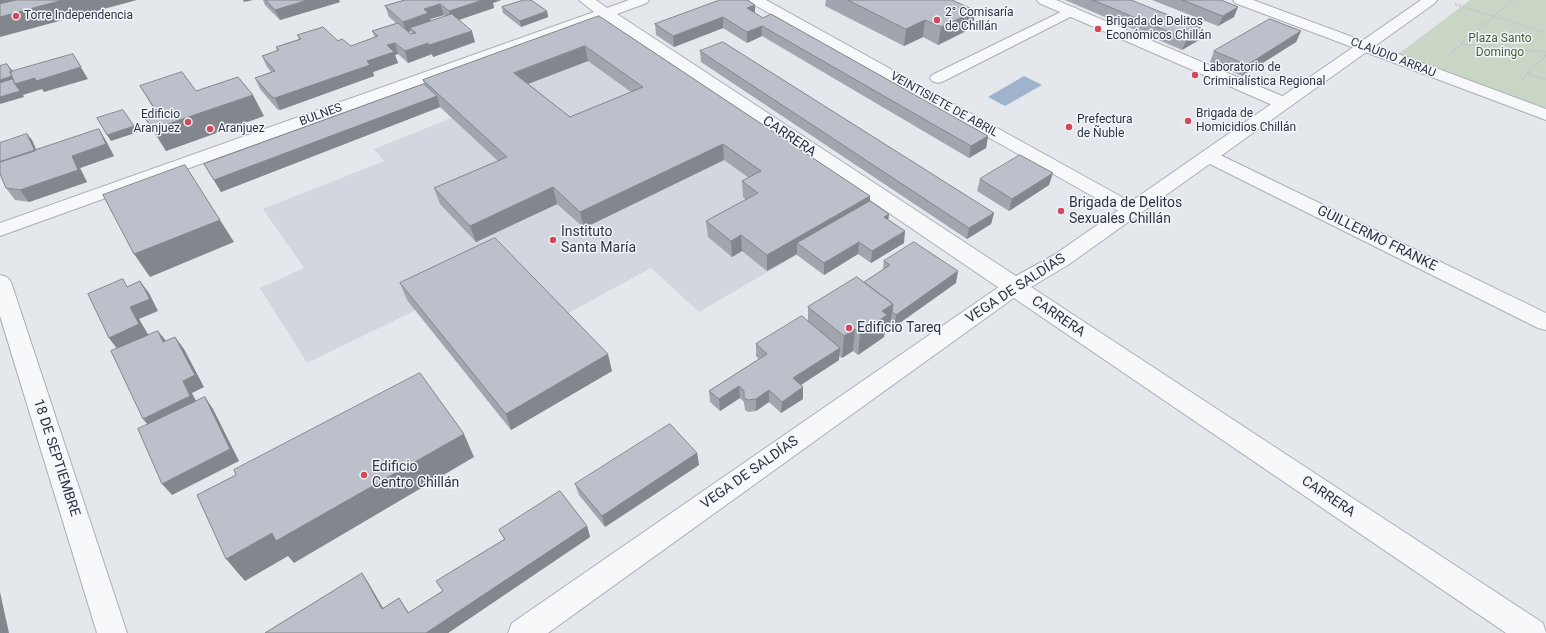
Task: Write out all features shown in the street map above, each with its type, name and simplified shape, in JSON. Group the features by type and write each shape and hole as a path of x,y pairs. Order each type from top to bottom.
{"street":[{"name":"CARRERA","path":"586,0 1532,633"},
{"name":"BULNES","path":"0,230 642,0"},
{"name":"VEINTISIETE DE ABRIL","path":"756,0 1131,210"},
{"path":"1044,0 1284,103"},
{"name":"CLAUDIO ARRAU","path":"1240,0 1546,115"},
{"name":"VEGA DE SALDÍAS","path":"523,633 1014,287 1048,269 1430,0"},
{"path":"938,78 1071,12"},
{"name":"GUILLERMO FRANKE","path":"1208,156 1546,322"},
{"name":"18 DE SEPTIEMBRE","path":"0,282 112,633"}],"path":[{"path":"1418,67 1446,57 1513,0"},
{"path":"1450,2 1546,33"},
{"path":"1461,44 1546,52"},
{"path":"1519,83 1546,55"},
{"path":"1528,74 1546,80"}],"shaded area":[{"name":"Instituto Santa María","path":"601,31 869,213 699,312 651,268 561,317 612,371 511,430 416,310 307,363 260,288 304,268 263,209 384,161 374,149 452,118"}],"green space":[{"name":"Plaza Santo Domingo","path":"1470,0 1546,0 1546,111 1397,55"}],"water":[{"path":"1024,76 1042,85 1005,106 988,97"}],"building":[{"path":"16,0 63,0 0,17 0,4"},
{"path":"266,0 308,0 275,10"},
{"path":"405,0 483,0 449,11 440,4 424,9 428,13 403,22 385,6"},
{"path":"524,0 531,0 547,11 520,21 502,7"},
{"path":"720,0 747,0 755,5 747,8 763,18 771,14 988,136 971,146 762,26 747,32 723,17 673,36 655,24"},
{"path":"848,0 952,0 976,11 941,27 925,20 906,29"},
{"path":"1093,0 1131,0 1203,29 1187,39"},
{"path":"1183,0 1221,0 1238,7 1223,16"},
{"path":"452,14 472,31 405,51 395,43 387,45 394,52 367,61 370,65 275,98 272,97 255,78 275,71 262,56 279,50 276,47 301,39 297,35 323,27 338,41 342,39 351,46 378,36 372,31 398,23 411,34 416,33 410,28"},
{"path":"599,16 870,196 767,255 741,235 731,241 706,221 758,193 742,181 761,171 723,144 580,212 553,187 470,226 434,188 507,157 423,80","holes":["585,46 643,87 570,117 514,73"]},
{"path":"1270,19 1301,31 1247,65 1214,51"},
{"path":"723,42 994,213 969,228 700,51"},
{"path":"73,54 81,67 36,81 35,78 15,84 10,72"},
{"path":"7,64 12,72 10,72 12,76 0,80 0,66"},
{"path":"182,72 196,91 238,77 253,95 153,129 144,117 157,112 140,86"},
{"path":"13,79 20,91 0,97 0,83"},
{"path":"424,84 437,96 214,180 204,164"},
{"path":"123,110 134,126 107,135 97,118"},
{"path":"99,129 106,144 72,156 78,170 20,190 6,188 0,174 0,162"},
{"path":"27,134 35,151 0,162 0,143"},
{"path":"1020,155 1053,173 1012,199 980,179"},
{"path":"185,165 220,220 134,254 103,195"},
{"path":"870,201 889,214 884,217 905,231 872,251 859,242 824,263 797,243"},
{"path":"495,238 608,354 506,414 400,283"},
{"path":"914,242 958,271 896,315 892,312 893,304 864,282 890,265 884,261"},
{"path":"857,277 893,304 882,311 887,315 860,333 855,329 844,336 808,307"},
{"path":"123,279 127,287 140,281 150,299 130,307 139,324 109,338 88,294"},
{"path":"802,316 840,348 793,378 803,387 782,402 769,390 756,399 748,400 744,398 744,391 739,386 719,399 709,391 767,354 756,344"},
{"path":"158,331 163,342 175,337 195,375 183,381 190,396 143,419 111,351"},
{"name":"Edificio Centro Chillán","path":"420,373 464,434 276,541 272,533 226,559 197,495 236,475 234,470"},
{"path":"205,397 230,449 162,484 138,429"},
{"path":"670,424 697,453 602,516 575,484"},
{"path":"560,491 587,526 426,633 265,633 362,573 382,609 399,598 408,613 443,591 436,581 505,539 499,530"}],"place":[{"name":"Torre Independencia","path":"16,16"},
{"name":"2° Comisaría de Chillán","path":"937,20"},
{"name":"Brigada de Delitos Económicos Chillán","path":"1098,29"},
{"name":"Laboratorio de Criminalística Regional","path":"1195,75"},
{"name":"Brigada de Homicidios Chillán","path":"1188,121"},
{"name":"Edificio Aranjuez","path":"188,122"},
{"name":"Prefectura de Ñuble","path":"1069,127"},
{"name":"Aranjuez","path":"210,129"},
{"name":"Brigada de Delitos Sexuales Chillán","path":"1061,211"},
{"name":"Instituto Santa María","path":"553,240"},
{"name":"Edificio Tareq","path":"849,328"},
{"name":"Edificio Centro Chillán","path":"364,475"}]}
